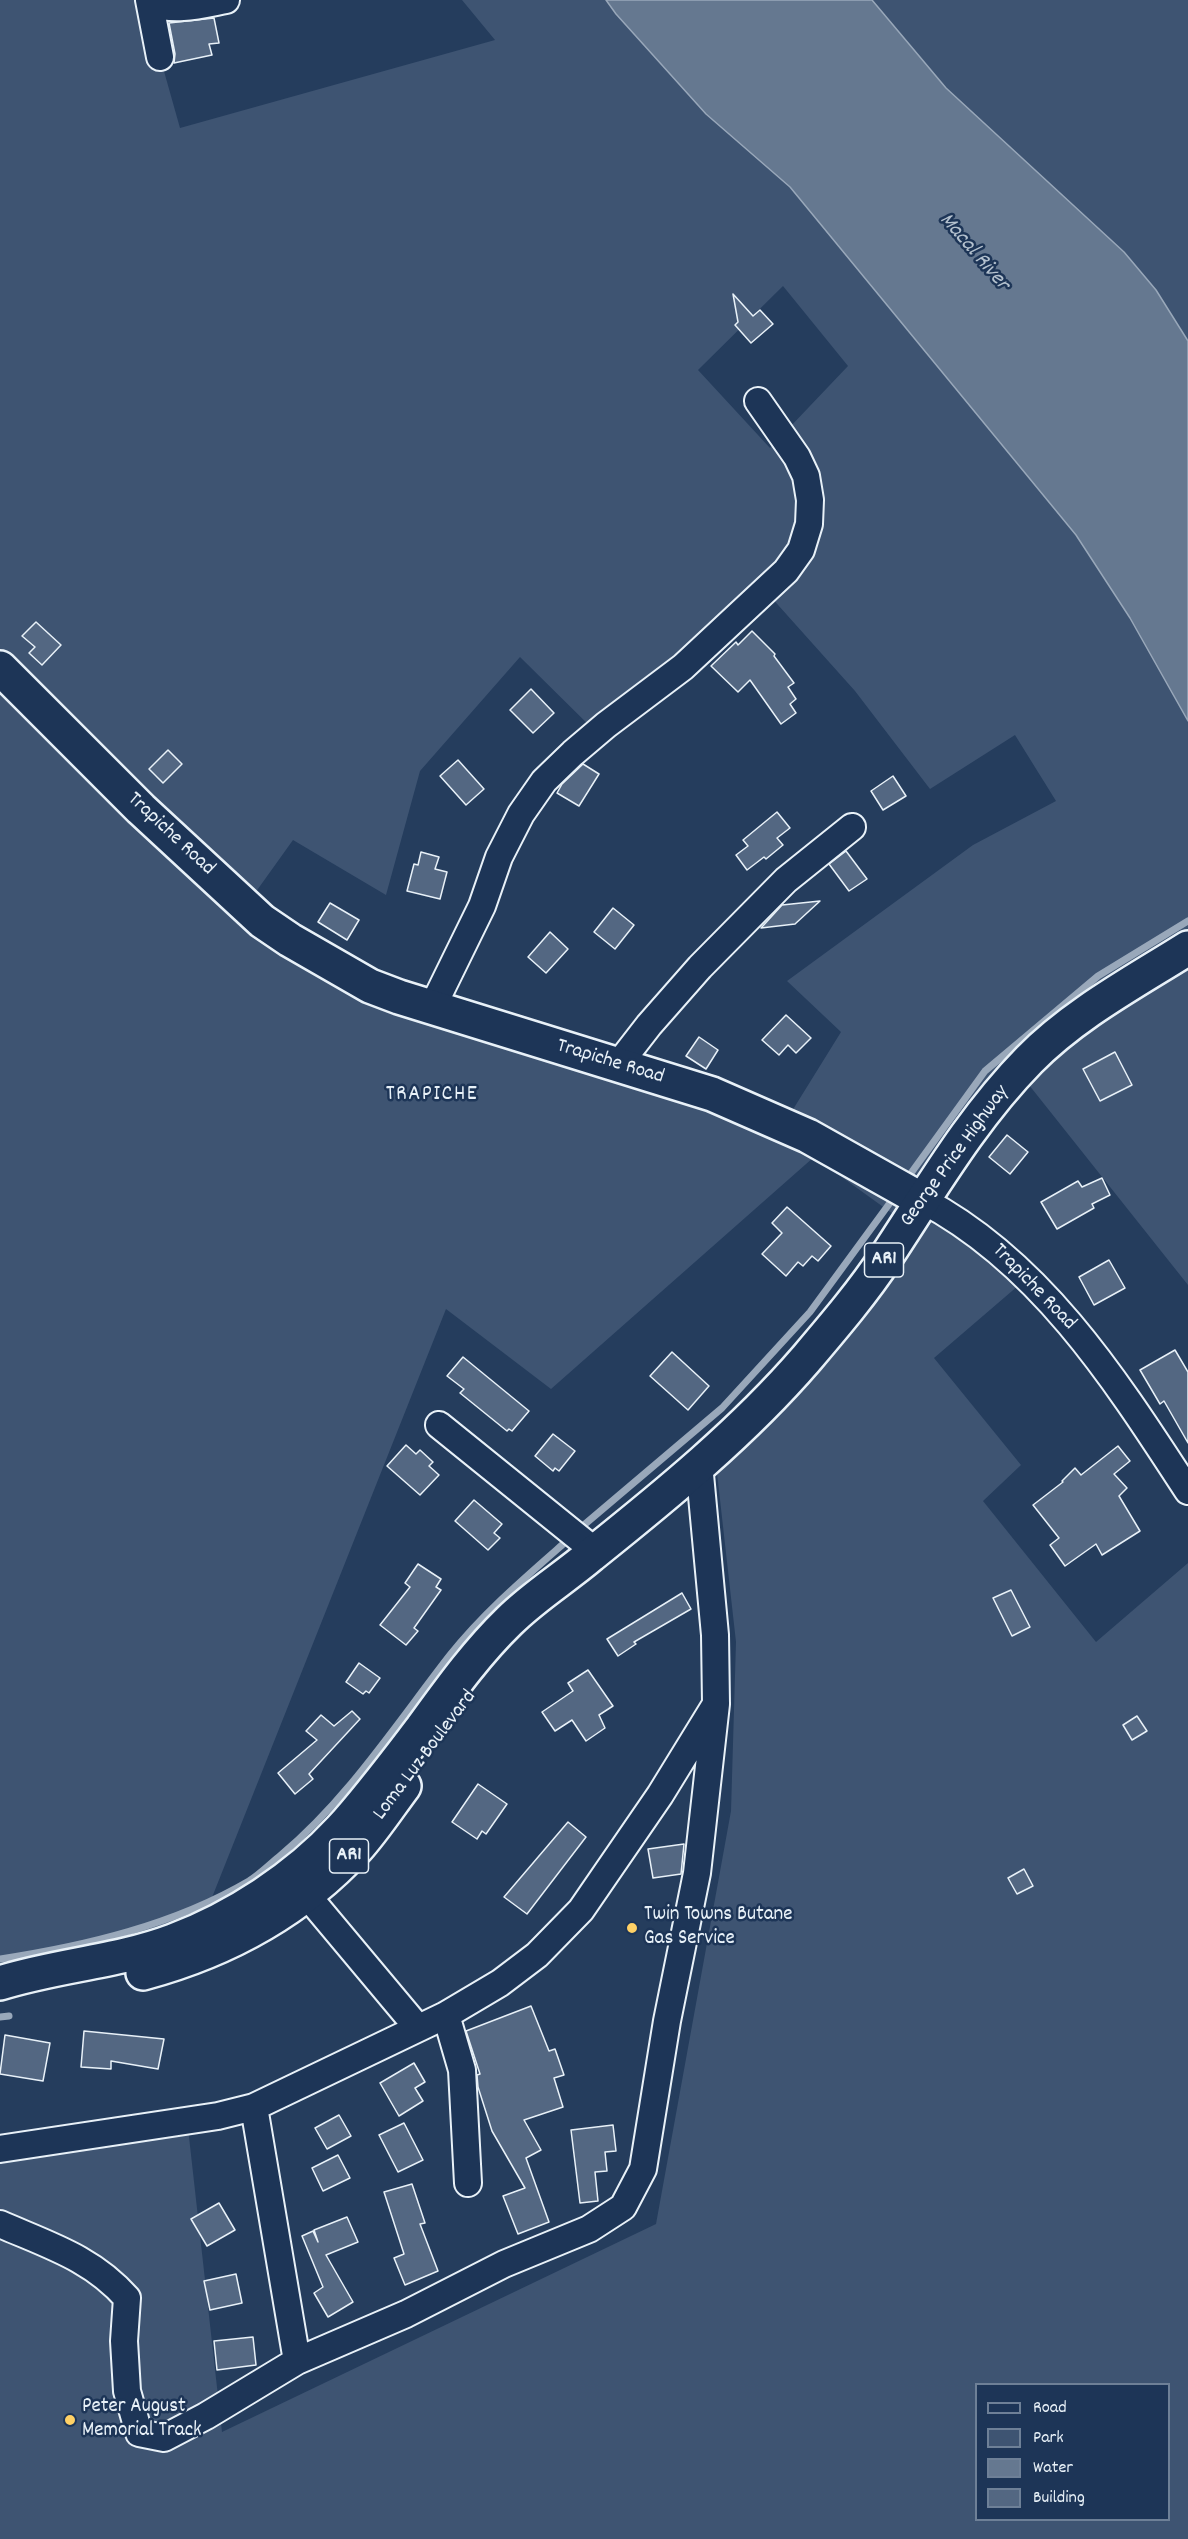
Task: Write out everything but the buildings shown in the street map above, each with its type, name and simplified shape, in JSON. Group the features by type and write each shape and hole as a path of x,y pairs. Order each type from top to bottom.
{"main road":[{"name":"Trapiche Road","path":"0,668 141,809 262,921 290,940 370,986 432,1008 712,1094 764,1115 808,1136 922,1200"},
{"name":"George Price Highway","path":"593,1554 699,1464 766,1403 806,1359 884,1260 922,1200 980,1118 1031,1058 1088,1012 1178,954"},
{"name":"Loma Luz Boulevard","path":"0,1993 24,1994 118,1980 188,1960 242,1936 298,1884 358,1846 503,1655 593,1554"},
{"name":"AR1","path":"0,1983 127,1955 173,1941 212,1924 250,1902 298,1884"}],"street":[{"path":"149,2 164,8 177,9 226,0"},
{"path":"149,2 160,57"},
{"path":"432,1008 482,906 499,857 521,814 544,781 581,746 683,667 786,571 801,550 809,524 810,500 806,476 797,456 758,401"},
{"path":"618,1065 649,1025 700,967 786,880 852,827"},
{"name":"Trapiche Road","path":"922,1200 986,1240 1004,1255 1067,1320 1135,1411 1188,1491"},
{"path":"439,1425 593,1554"},
{"path":"0,2224 84,2260 112,2281 127,2298 124,2341 127,2391 139,2433 164,2438 297,2361 406,2314 504,2264 589,2229 623,2207 643,2169 667,2021 697,1873 716,1704 715,1635 699,1464"},
{"path":"0,2149 218,2116 254,2108 446,2015 500,1983 537,1955 581,1910 660,1794 716,1704"},
{"path":"298,1884 418,2028"},
{"path":"446,2015 462,2070 468,2183"},
{"path":"254,2108 297,2361"}],"green space":[{"path":"0,0 139,0 149,18 180,128 495,40 462,0 606,0 706,114 790,187 1076,535 1130,618 1188,721 1188,1285 1029,1085 1097,1023 1173,975 1157,948 1060,1010 999,1067 916,1177 893,1214 814,1157 551,1389 446,1309 205,1915 163,1932 0,1969","holes":["783,286 848,366 770,448 698,370","770,596 855,691 930,789 1015,735 1056,801 973,845 787,981 841,1032 779,1132 374,1003 240,914 293,840 386,895 420,771 520,657 604,740"]},
{"path":"872,0 1188,0 1188,341 1156,290 1124,252 946,88"},
{"path":"934,1219 1019,1285 934,1358 1021,1465 983,1501 1096,1642 1188,1563 1188,2539 0,2539 0,2161 188,2128 222,2432 656,2224 731,1811 736,1642 717,1473 778,1415 860,1321"}],"water":[{"name":"Macal River","path":"606,0 872,0 946,88 1124,252 1156,290 1188,341 1188,721 1130,618 1076,535 790,187 706,114"}],"waterway":[{"path":"906,1180 985,1071 1098,976 1188,921"},
{"path":"578,1530 722,1408 810,1312 895,1196"},
{"path":"0,1959 64,1948 160,1922 220,1896 253,1878 305,1833 350,1785 463,1639 507,1594 570,1538"},
{"path":"0,2017 9,2016"}],"place":[{"name":"Twin Towns Butane Gas Service","path":"632,1928"},
{"name":"Peter August Memorial Track","path":"70,2420"}],"district":[{"name":"TRAPICHE","path":"432,1096"}]}
